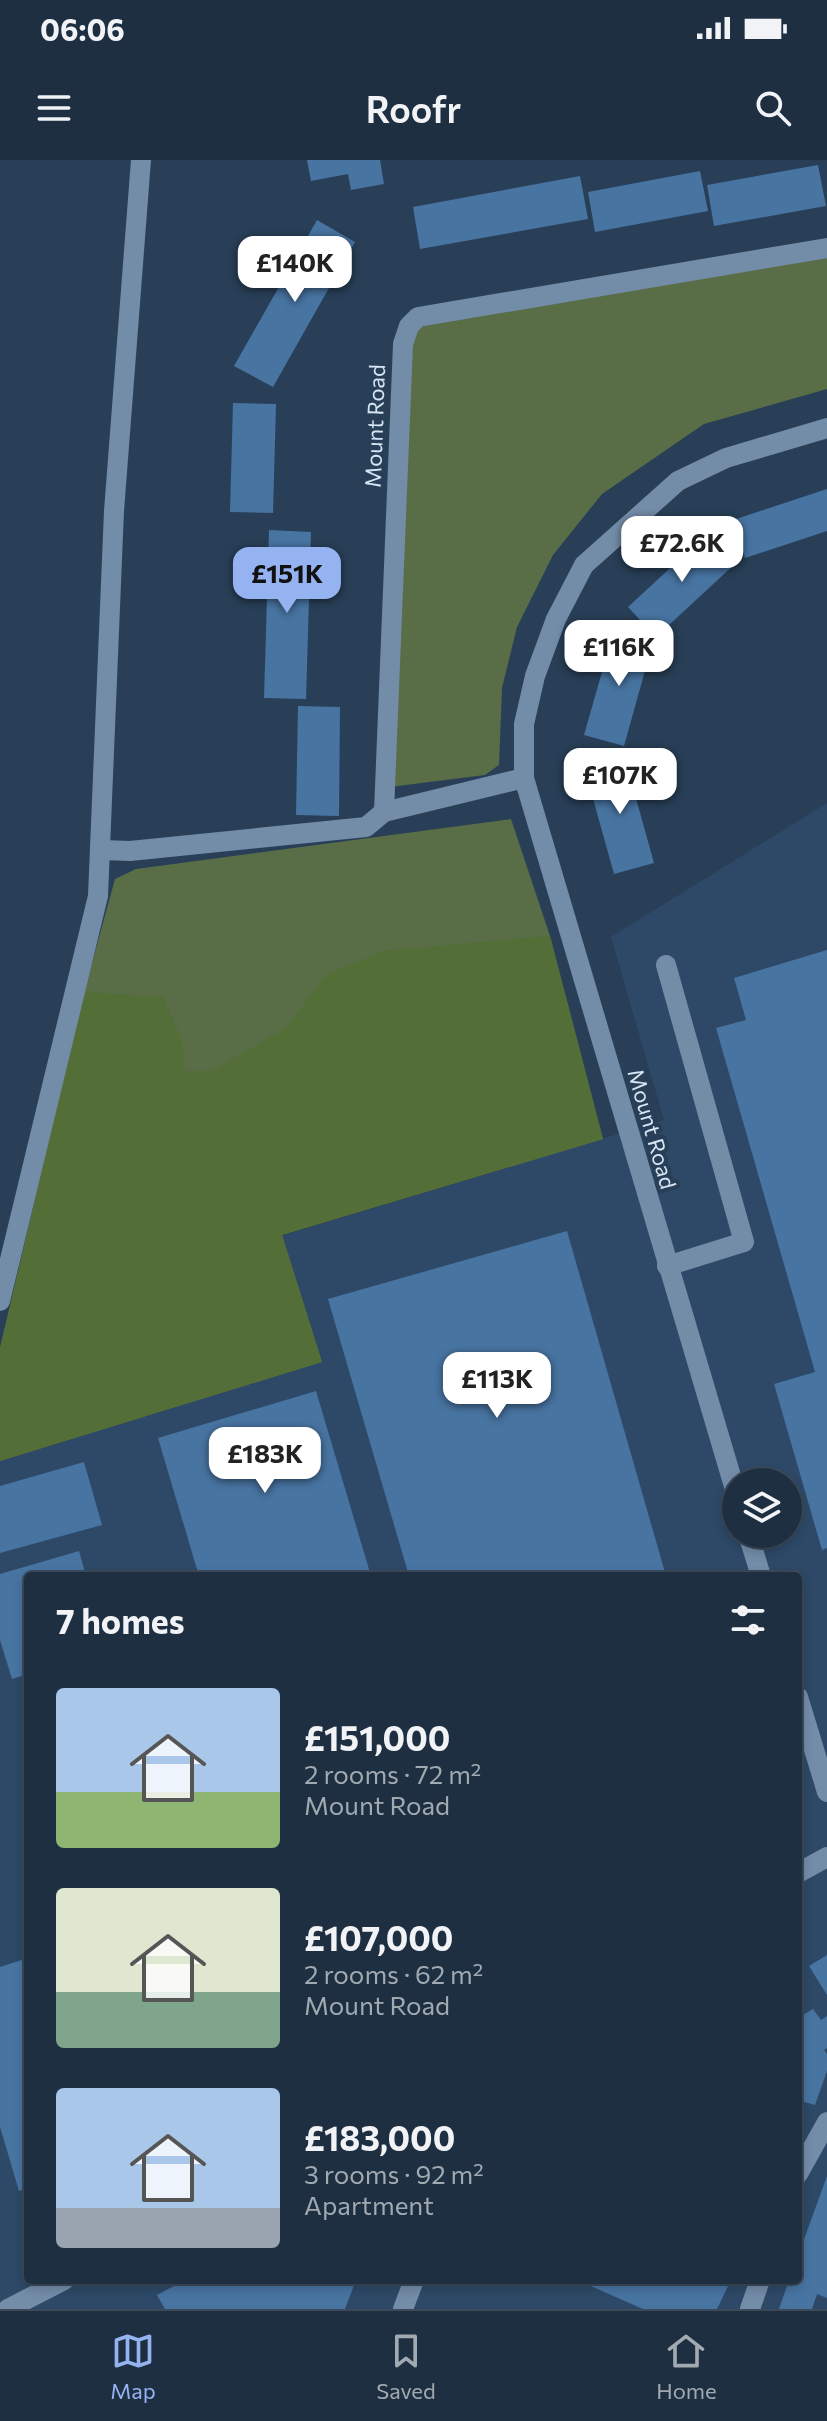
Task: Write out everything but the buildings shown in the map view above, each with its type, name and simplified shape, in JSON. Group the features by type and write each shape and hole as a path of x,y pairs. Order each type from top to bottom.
{"street":[{"path":"0,1301 98,896 114,511 141,160"},
{"name":"Mount Road","path":"384,812 403,344 409,326 418,317 827,248"},
{"name":"Mount Road","path":"728,1468 524,778 524,724 535,676 556,619 584,565 678,481 726,458 827,428"},
{"path":"102,850 130,851 366,827 384,812 524,778"},
{"path":"666,965 744,1242 667,1266"},
{"path":"752,1548 760,1572"},
{"path":"802,1710 827,1792"},
{"path":"802,1871 827,1857"},
{"path":"802,2167 827,2122"},
{"path":"8,2309 56,2284"},
{"path":"403,2309 412,2284"},
{"path":"750,2309 759,2284"}],"shaded area":[{"path":"827,803 827,2309 0,2309 0,1461 322,1362 281,1236 664,1120 611,937"}],"green space":[{"path":"827,257 827,389 704,424 602,494 553,555 517,627 502,688 499,765 485,775 382,788 409,339 420,323"},
{"path":"511,819 550,936 603,1139 282,1235 322,1362 0,1461 0,1348 84,992 115,879 136,869"},
{"path":"550,936 603,1139 282,1235 322,1362 0,1461 0,1348 84,992 163,997 182,1040 185,1071 212,1071 286,1028 326,975 383,951"}]}
